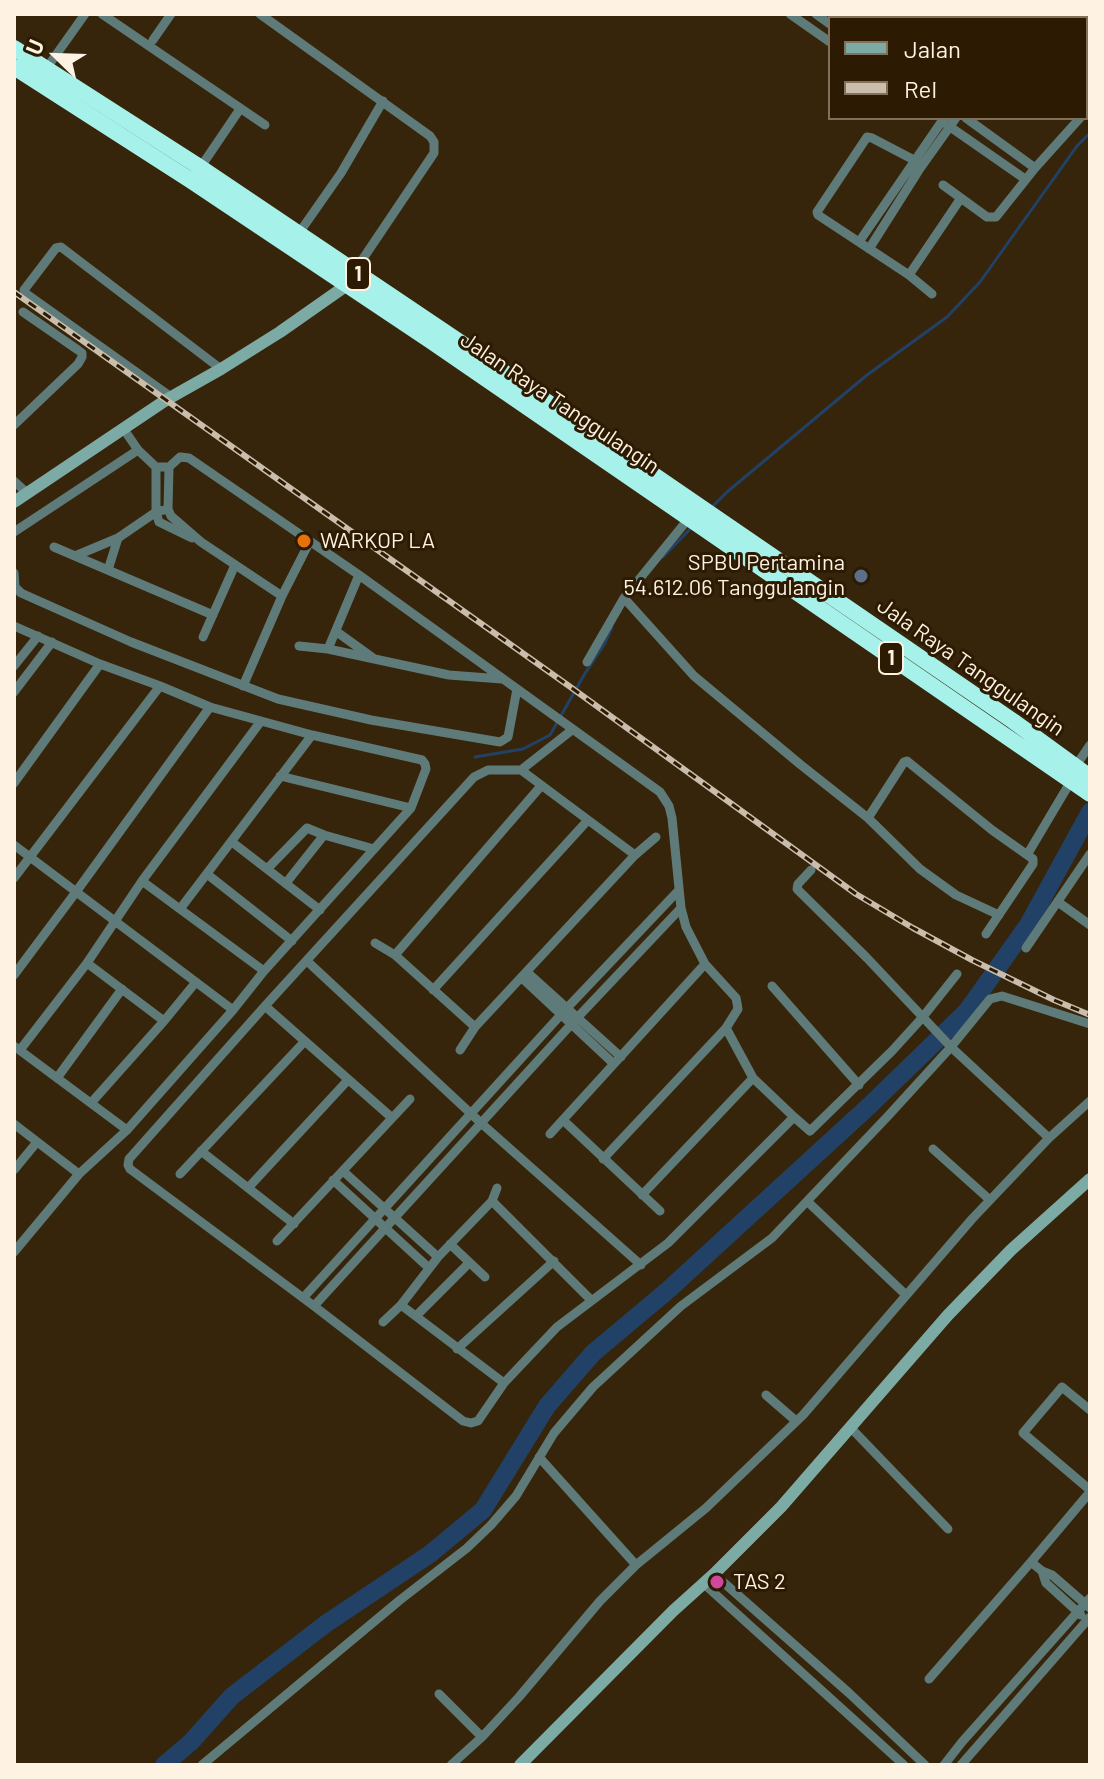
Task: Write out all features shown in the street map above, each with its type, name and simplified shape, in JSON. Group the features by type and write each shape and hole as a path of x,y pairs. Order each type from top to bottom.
{"highway":[{"name":"Jalan Raya Tanggulangin","path":"14,48 299,233 351,278"},
{"name":"Jalan Raya Tanggulangin","path":"14,67 351,278 694,515"},
{"name":"1","path":"694,515 1078,776 1090,794"}],"street":[{"path":"46,69 85,14"},
{"path":"102,14 265,125"},
{"path":"153,40 171,14"},
{"path":"14,502 171,397 221,369 351,278 434,153 435,146 430,136 260,14"},
{"path":"790,14 828,41"},
{"path":"299,233 341,173 383,101"},
{"path":"200,168 240,109"},
{"path":"946,120 1025,179"},
{"path":"859,242 914,160 946,120"},
{"path":"869,249 919,170 946,120"},
{"path":"969,120 1035,168"},
{"path":"943,185 987,217 996,217 1025,179 1078,120"},
{"path":"914,160 869,136 817,212 932,294"},
{"path":"909,275 961,198"},
{"path":"171,397 25,293 24,290 56,248 61,247 221,369"},
{"path":"14,425 82,357 78,350 23,312"},
{"path":"123,428 138,450 156,467 169,467 180,457 189,458 359,575 660,792 672,818 681,908 686,927 705,964 736,998 738,1009 726,1028 603,1159"},
{"path":"14,532 138,450"},
{"path":"156,467 156,512 159,522 201,542"},
{"path":"169,467 168,509 171,516 201,542 282,596"},
{"path":"14,481 26,492"},
{"path":"75,556 118,538 156,512 168,509"},
{"path":"587,662 627,601 694,515"},
{"path":"108,570 118,538"},
{"path":"243,686 310,541"},
{"path":"54,547 213,615"},
{"path":"203,637 235,565"},
{"path":"14,573 15,587 21,593 131,642 278,699 371,720 500,742 508,737 517,689"},
{"path":"328,649 359,575"},
{"path":"627,601 694,676 868,818 920,869 956,895 999,915"},
{"path":"14,626 210,707 312,735 422,760 426,769 411,808 264,971 127,1130 79,1174 14,1252"},
{"path":"337,632 376,660"},
{"path":"14,666 38,636"},
{"path":"14,692 52,642"},
{"path":"299,646 328,649 449,675 502,679"},
{"path":"15,780 100,664"},
{"path":"14,878 160,686"},
{"path":"14,975 210,707"},
{"path":"127,1130 17,1048 87,963 142,881 261,721"},
{"path":"521,770 569,727"},
{"path":"180,909 312,735"},
{"path":"1027,855 1078,776 1090,745"},
{"path":"868,818 907,761 1033,859 1033,864 986,934"},
{"path":"635,855 521,770 488,770 474,777 129,1159 130,1169 463,1421 471,1423 478,1421 504,1383 557,1327 668,1243 794,1117"},
{"path":"280,776 411,808"},
{"path":"395,955 541,786"},
{"path":"433,990 588,820"},
{"path":"267,869 307,828 374,849"},
{"path":"286,883 324,835"},
{"path":"460,1050 475,1027 635,855 656,837"},
{"path":"232,842 320,910"},
{"path":"14,845 233,1010"},
{"path":"1026,948 1090,854"},
{"path":"811,870 797,889 924,1020 1049,1138"},
{"path":"207,874 292,941"},
{"path":"142,881 264,971"},
{"path":"303,1298 679,890"},
{"path":"1058,902 1090,925"},
{"path":"314,1306 681,908"},
{"path":"375,943 395,955 475,1027"},
{"path":"307,961 471,1114 641,1265"},
{"path":"87,963 164,1021"},
{"path":"550,1134 705,964"},
{"path":"726,1028 753,1078 810,1131 924,1020 957,974"},
{"path":"524,975 618,1060"},
{"path":"91,1103 196,982"},
{"path":"772,986 859,1085"},
{"path":"57,1078 122,989"},
{"path":"202,1765 467,1548 505,1510 527,1480 554,1433 593,1387 681,1306 772,1238 808,1202 981,1008 996,996 1002,996 1090,1024"},
{"path":"265,1006 391,1117"},
{"path":"180,1174 305,1041"},
{"path":"642,1195 753,1078"},
{"path":"248,1188 348,1080"},
{"path":"277,1241 410,1099"},
{"path":"451,1765 519,1697 600,1601 636,1565 706,1508 796,1421 990,1200 1049,1138 1090,1101"},
{"path":"563,1120 660,1211"},
{"path":"14,1124 79,1174"},
{"path":"14,1170 37,1142"},
{"path":"933,1149 990,1200"},
{"path":"201,1151 294,1224"},
{"path":"343,1171 438,1257"},
{"path":"520,1765 781,1507 969,1293 1011,1250 1090,1179"},
{"path":"333,1180 429,1268"},
{"path":"383,1322 401,1305 438,1257 492,1201 497,1188"},
{"path":"492,1201 591,1300"},
{"path":"808,1202 906,1295"},
{"path":"450,1244 485,1277"},
{"path":"457,1349 554,1261"},
{"path":"416,1316 469,1263"},
{"path":"401,1305 504,1383"},
{"path":"929,1679 1090,1491 1023,1433 1062,1387 1090,1410"},
{"path":"766,1395 796,1421"},
{"path":"850,1427 948,1529"},
{"path":"539,1457 636,1565"},
{"path":"944,1765 1088,1603 1031,1562"},
{"path":"961,1765 1089,1618 1077,1612 1046,1583 1042,1571"},
{"path":"714,1574 925,1765"},
{"path":"703,1583 904,1765"},
{"path":"839,1706 849,1693"},
{"path":"439,1694 482,1737"}],"waterway":[{"path":"711,508 867,375 947,317 980,282 1077,146 1090,133"},
{"path":"663,557 691,528"},
{"path":"475,757 523,749 550,735 612,627"},
{"path":"164,1765 191,1742 232,1696 324,1625 430,1554 483,1510 547,1406 593,1353 667,1291 868,1107 967,1011 1028,925 1090,812"}],"railway":[{"path":"14,292 856,894 972,960 1090,1015"}],"place":[{"name":"WARKOP LA","path":"304,541"},
{"name":"SPBU Pertamina 54.612.06 Tanggulangin","path":"861,576"},
{"name":"TAS 2","path":"717,1582"}]}
